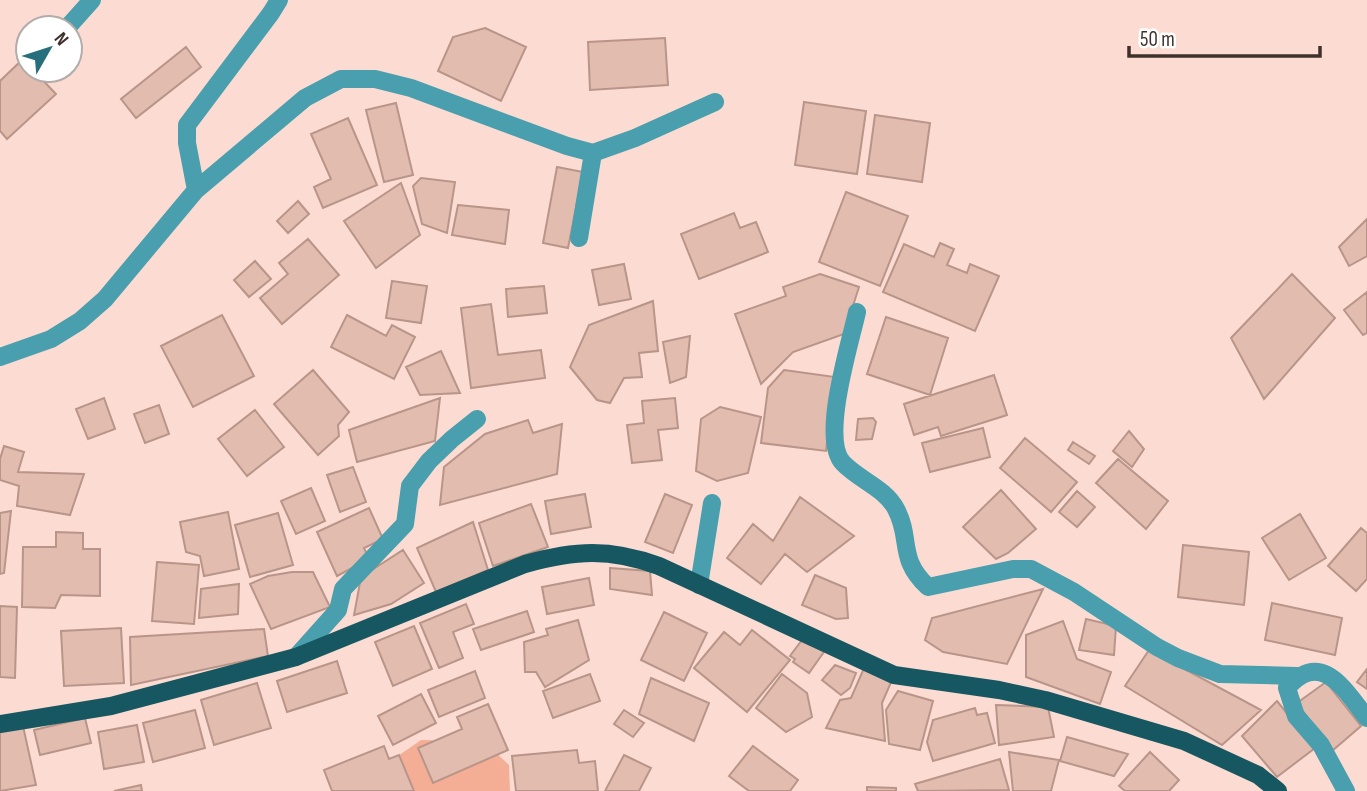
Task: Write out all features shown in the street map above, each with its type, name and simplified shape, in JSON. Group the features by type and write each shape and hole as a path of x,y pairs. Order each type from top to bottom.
{"main road":[{"path":"0,724 111,706 296,657 525,564 560,554 596,552 631,556 894,675 999,690 1045,700 1184,741 1258,775 1278,791"}],"street":[{"path":"80,14 92,0"},
{"path":"196,190 187,143 187,125 279,0"},
{"path":"0,357 51,339 80,321 105,299 196,190 305,98 341,79 375,79 411,88 567,146 593,153 635,138 715,102"},
{"path":"579,238 593,153"},
{"path":"857,312 836,401 834,444 842,463 892,502 899,516 909,564 928,587 1013,569 1031,569 1074,592 1157,647 1220,674 1297,676 1311,671 1325,672 1337,680 1367,718"},
{"path":"296,657 338,610 343,589 405,524 410,486 444,446 477,419"},
{"path":"699,586 712,503"},
{"path":"1297,676 1287,688 1296,716 1321,745 1346,791"}],"shaded area":[{"path":"421,740 483,741 509,765 510,791 380,791 385,765"}],"building":[{"path":"485,28 526,47 501,101 438,71 453,37"},
{"path":"665,38 668,85 590,90 588,42"},
{"path":"186,47 201,67 136,118 121,99"},
{"path":"14,68 14,84 46,84 56,94 7,139 0,131 0,81"},
{"path":"804,102 866,111 857,174 795,165"},
{"path":"396,103 413,175 384,182 366,110"},
{"path":"875,115 930,123 922,182 867,174"},
{"path":"348,118 377,185 323,208 314,187 331,179 311,134"},
{"path":"557,167 583,172 568,248 543,243"},
{"path":"421,178 455,182 447,233 422,224 413,186"},
{"path":"401,183 420,235 376,268 344,221"},
{"path":"846,192 908,216 880,286 819,262"},
{"path":"298,201 309,214 288,233 277,221"},
{"path":"458,205 509,210 505,244 452,235"},
{"path":"734,213 740,228 756,222 768,252 699,279 681,234"},
{"path":"1367,219 1367,256 1349,266 1339,247"},
{"path":"308,239 339,275 282,324 260,298 288,274 279,263"},
{"path":"940,243 954,249 947,265 967,273 970,264 999,276 975,331 883,292 904,244 934,257"},
{"path":"255,261 271,279 249,297 234,280"},
{"path":"624,264 631,299 599,305 592,270"},
{"path":"820,274 859,287 844,334 793,352 761,384 735,314 786,296 783,287"},
{"path":"1292,274 1335,318 1264,399 1231,338"},
{"path":"392,281 427,286 421,323 386,318"},
{"path":"544,286 547,313 508,317 506,289"},
{"path":"1367,292 1367,333 1363,335 1344,310"},
{"path":"653,301 658,351 639,353 642,377 624,378 610,403 597,400 570,367 589,325"},
{"path":"491,304 498,355 541,350 545,378 471,388 461,308"},
{"path":"222,315 254,376 193,407 161,346"},
{"path":"347,315 386,336 392,325 415,337 394,379 331,347"},
{"path":"886,317 948,338 930,395 867,374"},
{"path":"690,336 686,377 670,383 663,342"},
{"path":"441,351 460,393 420,395 406,367"},
{"path":"313,370 349,412 338,425 339,436 318,455 274,404"},
{"path":"784,370 835,377 826,451 761,443 768,388"},
{"path":"994,375 1007,415 941,436 938,427 914,435 904,404"},
{"path":"104,398 115,429 88,439 76,409"},
{"path":"440,398 435,441 357,462 349,430"},
{"path":"675,398 678,428 658,430 662,460 632,463 627,425 644,423 642,401"},
{"path":"159,405 169,434 145,443 134,414"},
{"path":"720,407 761,417 748,473 717,481 696,471 701,419"},
{"path":"255,410 284,447 247,476 218,439"},
{"path":"873,418 876,422 872,439 856,440 858,419"},
{"path":"528,420 533,433 562,424 557,474 440,505 444,467 485,434"},
{"path":"983,428 990,457 930,472 922,443"},
{"path":"1129,431 1144,449 1132,467 1113,451"},
{"path":"1025,438 1077,482 1051,512 1000,468"},
{"path":"1073,442 1095,456 1089,464 1068,450"},
{"path":"4,446 24,452 18,472 84,474 70,515 17,506 19,486 0,480 0,459"},
{"path":"1118,459 1168,501 1146,529 1096,483"},
{"path":"353,467 366,502 340,512 327,475"},
{"path":"311,488 325,521 296,534 281,501"},
{"path":"1001,490 1036,529 1008,553 996,559 963,527"},
{"path":"1077,491 1095,507 1077,527 1059,512"},
{"path":"585,494 591,527 551,534 545,501"},
{"path":"665,494 692,505 673,553 645,542"},
{"path":"800,497 854,536 807,572 785,554 761,584 727,558 753,524 773,541"},
{"path":"531,504 548,547 493,566 479,523"},
{"path":"369,508 383,539 364,548 369,559 337,576 317,532"},
{"path":"11,511 4,573 0,574 0,513"},
{"path":"228,512 239,569 204,576 200,556 186,552 180,522"},
{"path":"278,513 293,565 250,577 235,525"},
{"path":"1300,514 1326,558 1289,580 1262,538"},
{"path":"473,522 488,570 436,592 417,548"},
{"path":"1361,528 1367,533 1367,579 1356,591 1328,566"},
{"path":"56,532 83,533 83,549 100,549 100,596 61,595 55,608 22,607 23,547 56,547"},
{"path":"1183,545 1249,552 1244,605 1178,597"},
{"path":"403,550 424,583 391,604 354,615 361,577"},
{"path":"157,562 199,565 194,624 152,621"},
{"path":"610,568 650,571 652,595 610,589"},
{"path":"313,572 330,607 271,629 250,584 268,576"},
{"path":"815,575 846,588 848,618 836,619 802,605"},
{"path":"589,578 594,605 547,614 542,587"},
{"path":"239,584 238,614 199,618 201,589"},
{"path":"1043,589 1007,664 943,652 925,640 932,618"},
{"path":"1272,603 1342,618 1335,655 1265,640"},
{"path":"466,604 474,624 453,632 463,658 439,668 420,623"},
{"path":"0,606 17,607 15,678 0,677"},
{"path":"527,611 534,632 481,650 473,629"},
{"path":"664,612 707,633 684,681 641,660"},
{"path":"1086,619 1116,626 1114,655 1079,650"},
{"path":"578,620 589,660 545,687 536,672 525,672 524,642 548,635 546,629"},
{"path":"1063,621 1077,659 1111,672 1100,704 1026,677 1026,635"},
{"path":"414,626 432,669 393,686 375,642"},
{"path":"121,628 124,683 64,686 61,631"},
{"path":"264,629 268,656 131,685 130,637"},
{"path":"752,630 790,660 747,712 694,668 724,632 740,645"},
{"path":"805,636 826,649 809,673 793,662 795,659 790,656"},
{"path":"1149,650 1261,710 1222,745 1125,686"},
{"path":"337,661 347,693 287,712 277,681"},
{"path":"835,665 856,673 850,688 841,695 822,680"},
{"path":"864,668 892,680 882,703 885,741 826,728 840,700 851,698"},
{"path":"1367,669 1367,689 1357,682"},
{"path":"475,671 485,698 439,717 428,690"},
{"path":"590,674 600,701 553,718 543,691"},
{"path":"782,674 807,693 812,717 786,732 756,708"},
{"path":"651,678 709,703 694,741 639,714"},
{"path":"1326,682 1361,726 1332,751 1297,703"},
{"path":"257,683 271,728 214,745 201,700"},
{"path":"898,691 933,701 920,750 889,744 886,710"},
{"path":"421,694 436,723 393,745 378,716"},
{"path":"1277,701 1315,748 1277,777 1242,736"},
{"path":"488,704 508,750 433,783 418,748 462,729 457,717"},
{"path":"996,705 1048,707 1054,737 999,745"},
{"path":"975,708 977,715 987,713 995,743 933,761 927,742 933,720"},
{"path":"195,710 205,748 153,762 143,723"},
{"path":"624,710 644,723 633,737 614,724"},
{"path":"85,718 91,743 40,755 34,730"},
{"path":"137,725 144,762 104,769 98,732"},
{"path":"23,726 36,785 0,791 0,731"},
{"path":"1067,737 1128,754 1114,776 1060,761"},
{"path":"384,746 389,759 399,755 414,791 332,791 324,770"},
{"path":"753,746 798,780 790,791 749,791 729,776"},
{"path":"577,750 579,763 595,761 598,791 516,791 512,756"},
{"path":"1009,752 1059,760 1051,791 1013,791"},
{"path":"1150,752 1179,780 1169,791 1125,791 1119,786"},
{"path":"624,755 651,768 639,791 605,791"},
{"path":"1000,759 1009,790 918,791 915,784"},
{"path":"141,785 142,791 114,791"},
{"path":"867,787 896,788 896,791 867,791"}]}
